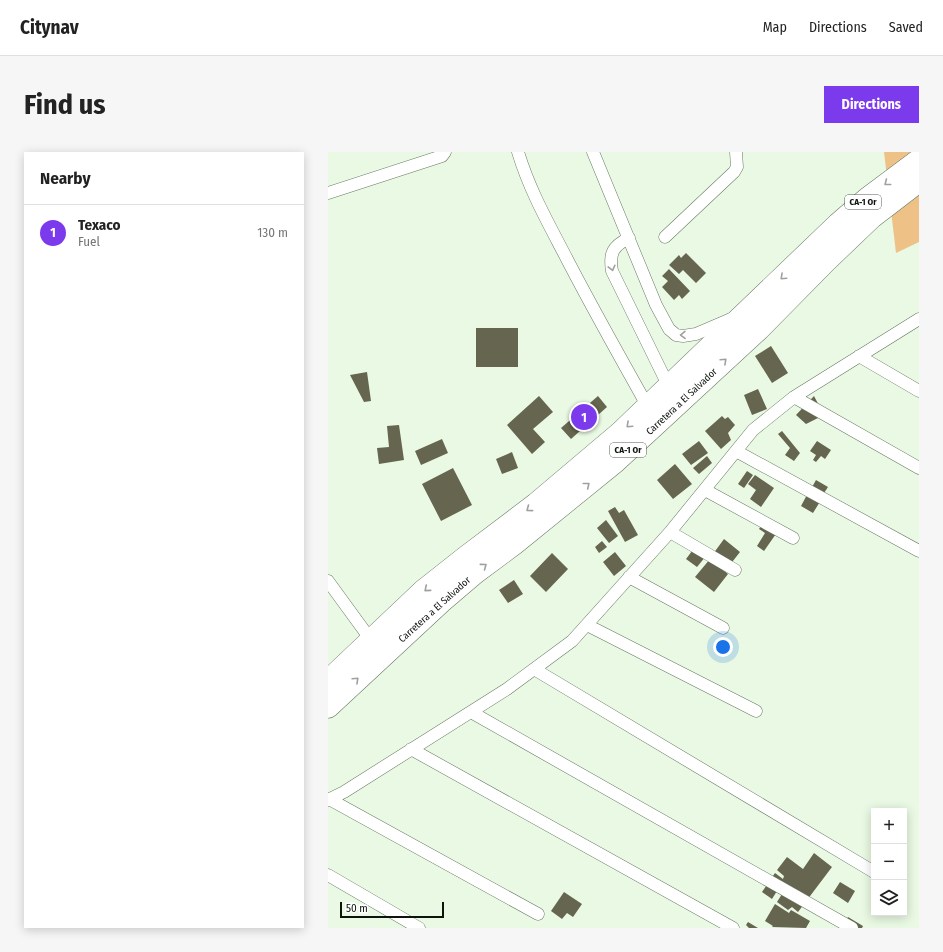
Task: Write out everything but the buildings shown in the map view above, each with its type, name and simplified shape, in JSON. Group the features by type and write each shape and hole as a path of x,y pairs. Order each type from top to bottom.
{"highway":[{"name":"Carretera a El Salvador","path":"328,681 423,591 536,504 620,433 745,312 853,211 895,176 919,160"},
{"name":"Carretera a El Salvador","path":"328,707 441,602 475,573 514,544 615,462 759,328 872,217 919,181"}],"street":[{"path":"328,193 442,156 445,152"},
{"path":"518,152 525,174 537,202 588,299 648,407"},
{"path":"593,152 663,320 669,329 676,335 684,336 696,334 745,312"},
{"path":"665,237 734,172 737,167 736,152"},
{"path":"629,238 614,248 611,254 610,263 612,271 669,387"},
{"path":"328,799 344,792 507,689 572,641 670,532 753,430 794,397 919,319"},
{"path":"859,356 919,391"},
{"path":"794,397 919,468"},
{"path":"736,451 919,551"},
{"path":"705,490 793,538"},
{"path":"670,532 735,570"},
{"path":"630,577 723,628"},
{"path":"328,581 370,640"},
{"path":"587,625 756,710"},
{"path":"534,669 871,870"},
{"path":"471,712 852,928"},
{"path":"411,750 734,928"},
{"path":"328,799 538,914"},
{"path":"328,875 419,928"}],"shaded area":[{"path":"884,152 919,152 919,242 896,253"}],"place":[{"name":"Texaco","path":"584,417"}]}
